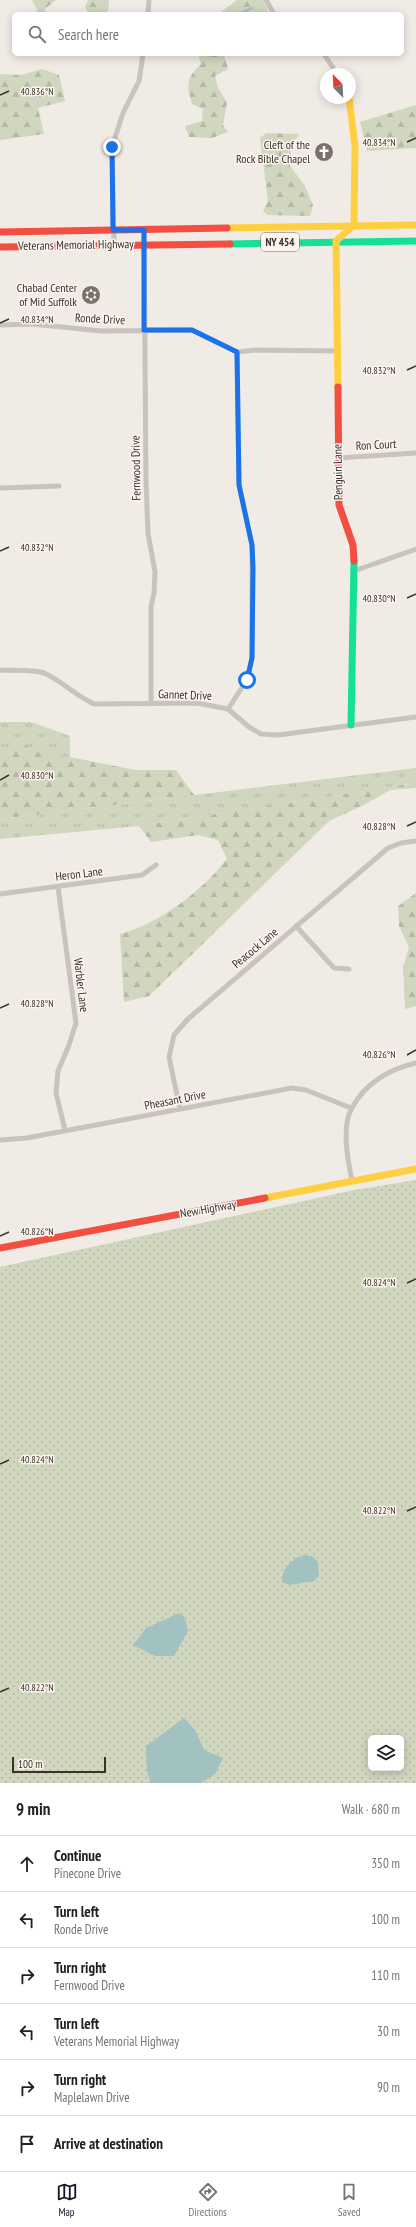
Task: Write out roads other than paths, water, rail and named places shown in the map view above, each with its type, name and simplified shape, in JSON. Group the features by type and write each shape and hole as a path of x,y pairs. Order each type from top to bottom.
{"street":[{"path":"148,12 149,0"},
{"path":"266,0 273,12"},
{"path":"114,244 112,147 123,113 138,81 143,56"},
{"path":"325,56 333,68"},
{"path":"336,241 354,225 355,146 350,104"},
{"name":"Veterans Memorial Highway","path":"0,232 416,225"},
{"name":"Fernwood Drive","path":"144,230 144,330 148,526 155,572 154,593 150,607 151,704"},
{"name":"Veterans Memorial Highway","path":"0,247 416,240"},
{"name":"Penguin Lane","path":"336,241 339,351 337,458 339,505 352,546 354,572 350,725"},
{"name":"Ronde Drive","path":"0,325 32,324 101,331 192,330 237,352"},
{"path":"228,710 247,680 252,658 252,545 239,485 237,352 255,350 339,351"},
{"name":"Ron Court","path":"337,458 416,453"},
{"path":"0,488 59,486"},
{"path":"354,572 416,549"},
{"name":"Gannet Drive","path":"0,670 42,673 62,683 81,698 94,704 196,703 228,710 249,727 261,734 278,735 416,717"},
{"name":"Peacock Lane","path":"180,1109 169,1056 174,1035 188,1019 388,848 402,842 416,841"},
{"name":"Heron Lane","path":"0,894 142,875 156,865"},
{"name":"Warbler Lane","path":"58,887 76,1023 58,1071 56,1093 65,1130"},
{"path":"296,926 334,968 349,969"},
{"path":"352,1181 346,1143 351,1108 368,1088 387,1072 416,1063"},
{"name":"Pheasant Drive","path":"0,1140 27,1138 292,1088 306,1090 351,1108"},
{"name":"New Highway","path":"0,1248 416,1169"}],"water":[{"path":"304,1555 312,1556 318,1562 319,1576 314,1581 290,1585 282,1582 283,1573 288,1565 295,1559"},
{"path":"179,1613 185,1618 188,1631 174,1656 155,1656 133,1645 146,1628"},
{"path":"184,1718 195,1730 204,1750 223,1758 215,1774 201,1783 151,1783 147,1771 146,1746"}],"waterway":[{"path":"243,12 252,8"}],"place":[{"name":"Cleft of the Rock Bible Chapel","path":"324,152"},
{"name":"Chabad Center of Mid Suffolk","path":"91,295"}]}
